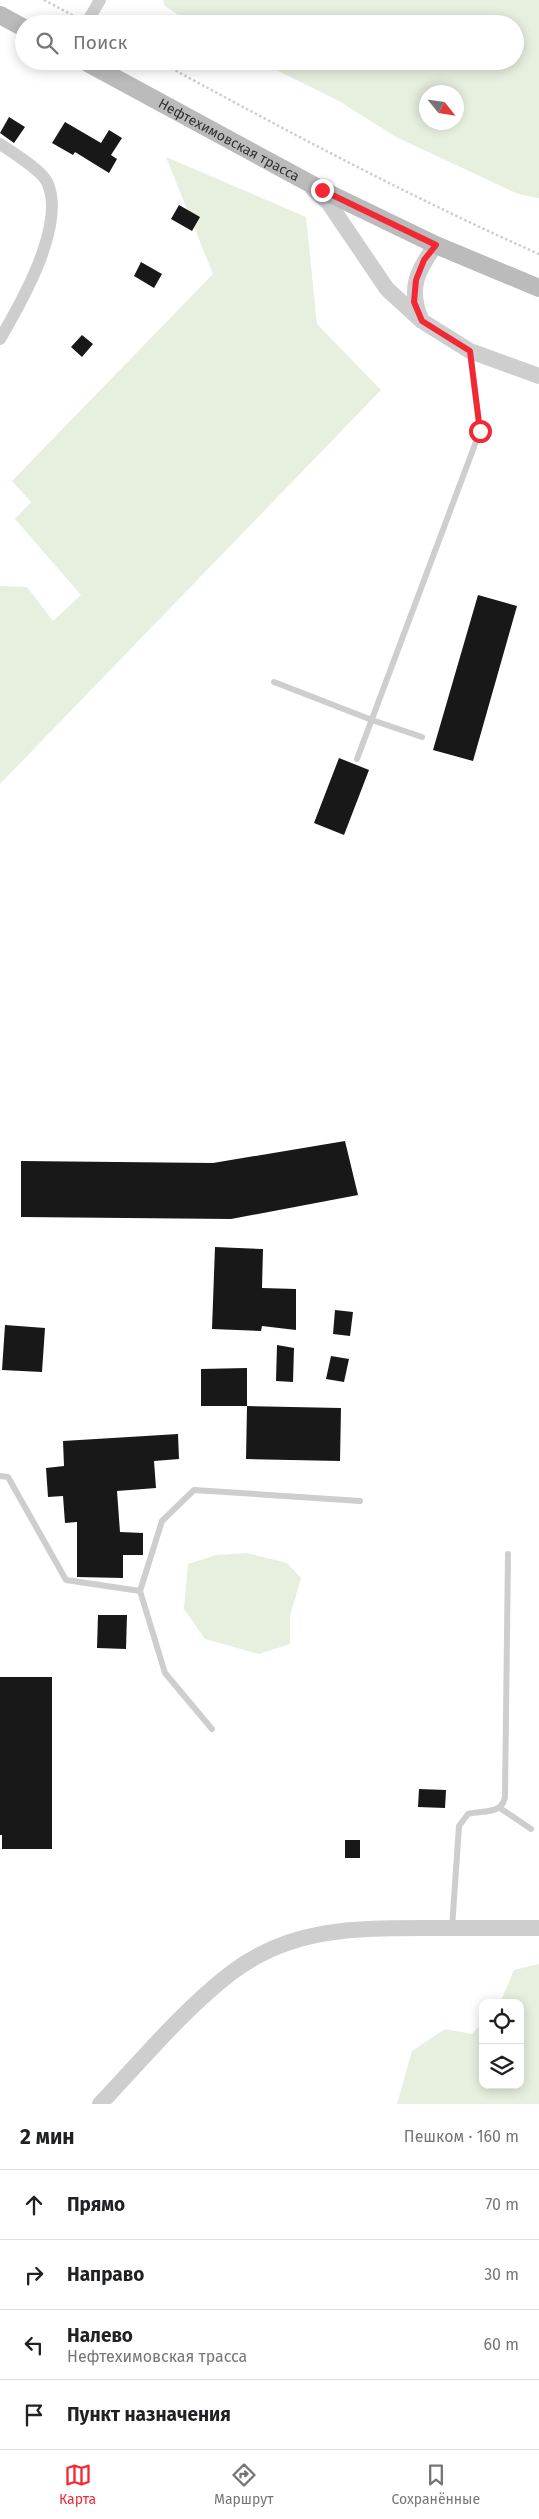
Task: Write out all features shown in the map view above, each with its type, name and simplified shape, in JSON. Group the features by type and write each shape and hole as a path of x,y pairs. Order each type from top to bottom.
{"main road":[{"path":"0,14 15,23"},
{"name":"Нефтехимовская трасса","path":"101,70 300,177 436,245 539,288"}],"street":[{"path":"91,15 100,0"},
{"path":"0,144 21,158 47,181 53,205 47,238 34,277 0,339"},
{"path":"300,177 328,202 387,289 422,321 470,351 539,376"},
{"path":"422,321 414,302 416,280 424,260 436,245"},
{"path":"100,2104 206,1994 233,1972 295,1939 332,1931 362,1928 539,1928"}],"lane":[{"path":"357,759 480,431 470,351"},
{"path":"274,682 422,737"},
{"path":"0,1476 8,1477 66,1580 140,1590"},
{"path":"212,1729 165,1672 140,1590 162,1521 194,1490 360,1501"},
{"path":"452,1928 459,1826 468,1814 500,1808 504,1804 505,1798 508,1554"},
{"path":"500,1808 531,1829"}],"path":[{"path":"44,0 71,15"},
{"path":"174,70 317,148 449,214 539,254"}],"green space":[{"path":"163,0 539,0 539,198 518,194 396,137 339,101 276,70 524,70 524,15 178,15 165,6"},
{"path":"166,157 306,217 317,324 381,390 0,784 0,586 27,587 53,621 81,595 15,519 31,502 12,481 213,274"},
{"path":"247,1553 287,1563 301,1578 290,1616 290,1644 259,1654 205,1639 184,1609 188,1564 216,1555"},
{"path":"539,1964 539,2104 397,2104 412,2051 445,2029 472,2034 479,2026 479,2089 524,2089 524,1999 502,1999 514,1970"}],"building":[{"path":"9,117 25,127 14,143 0,133"},
{"path":"65,122 101,143 109,130 122,138 111,155 117,159 109,173 75,152 73,155 52,143"},
{"path":"179,205 200,217 192,231 171,219"},
{"path":"141,262 162,274 154,288 134,276"},
{"path":"82,335 93,344 82,357 71,347"},
{"path":"478,595 517,606 473,761 433,750"},
{"path":"339,758 369,770 344,835 314,823"},
{"path":"345,1141 358,1195 231,1219 21,1217 21,1161 213,1163"},
{"path":"215,1247 263,1249 262,1288 296,1289 296,1330 262,1326 261,1331 212,1329"},
{"path":"335,1310 353,1312 350,1336 333,1334"},
{"path":"5,1325 45,1328 42,1372 2,1370"},
{"path":"277,1345 294,1348 293,1382 276,1381"},
{"path":"331,1356 349,1359 344,1382 326,1379"},
{"path":"247,1368 247,1406 201,1406 201,1369"},
{"path":"247,1406 341,1408 340,1461 246,1459"},
{"path":"178,1434 179,1459 154,1461 156,1488 117,1491 120,1532 143,1533 143,1555 123,1555 123,1578 77,1577 77,1522 65,1523 63,1496 48,1497 46,1468 64,1466 63,1441"},
{"path":"98,1615 127,1615 126,1649 97,1648"},
{"path":"0,1677 52,1677 52,1849 2,1849 2,1835 0,1835"},
{"path":"419,1789 446,1790 445,1808 418,1807"},
{"path":"345,1840 360,1840 360,1858 345,1858"}],"route":[{"path":"322,190 436,245 424,260 416,280 414,302 422,321 470,351 480,431"}]}
